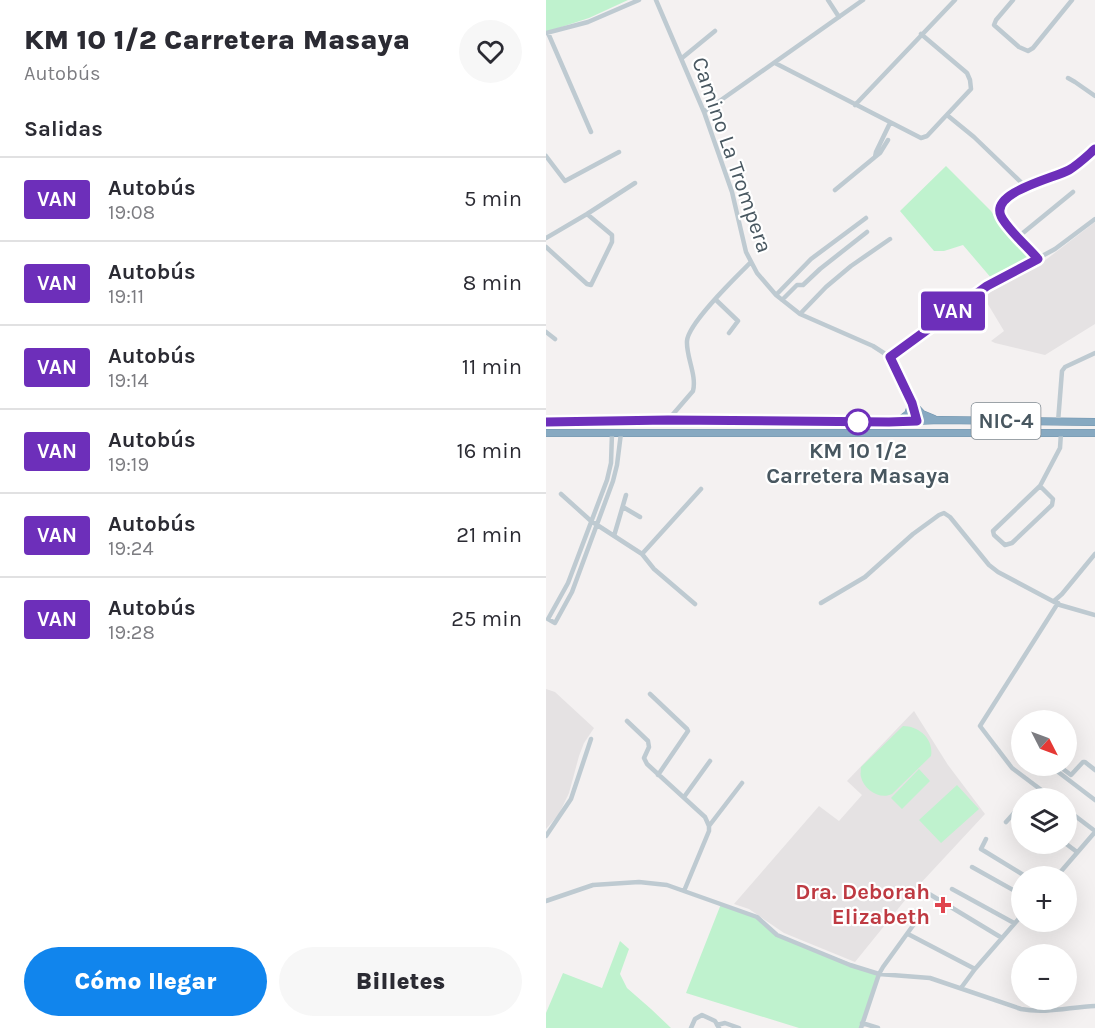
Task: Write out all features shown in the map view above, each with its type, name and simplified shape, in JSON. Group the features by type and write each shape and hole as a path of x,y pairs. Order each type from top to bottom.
{"highway":[{"path":"899,421 908,414 912,403 922,414 940,420"},
{"name":"NIC-4","path":"546,422 668,420 1095,422"},
{"path":"849,434 853,431 897,430 907,428 917,421 930,428 947,432"},
{"name":"NIC-4","path":"546,433 1095,433"}],"street":[{"path":"591,132 547,33 588,22 639,0"},
{"name":"Camino La Trompera","path":"656,0 704,112 732,192 743,242 757,273 776,295 800,314 873,346 890,357"},
{"path":"828,0 839,17"},
{"path":"704,112 863,0"},
{"path":"855,105 955,0"},
{"path":"1013,0 994,22 994,25 1025,51 1033,48 1072,0"},
{"path":"1062,0 1068,5"},
{"path":"682,58 716,31"},
{"path":"774,63 921,138 927,136 971,89 967,73 921,34"},
{"path":"1068,78 1095,96"},
{"path":"947,115 974,136 1026,187"},
{"path":"875,157 890,123"},
{"path":"835,190 880,153 888,140"},
{"path":"1038,259 1003,220 1001,205 1026,187 1067,171 1095,149"},
{"path":"546,156 564,181 619,152"},
{"path":"546,238 635,183"},
{"path":"1018,237 1073,192"},
{"path":"546,247 587,284 591,285 612,242 612,235 587,214"},
{"path":"776,295 811,260 866,218"},
{"path":"917,421 912,403 890,357 987,286 1055,249 1095,219"},
{"path":"782,300 797,285 802,285 867,232"},
{"path":"800,314 826,287 851,266 890,239"},
{"path":"668,420 693,391 695,385 688,351 687,338 690,330 715,299 751,262"},
{"path":"715,299 738,321 729,333"},
{"path":"546,332 555,339"},
{"path":"1058,422 1062,371 1065,367 1094,355"},
{"path":"612,433 611,463 607,480 568,583 548,619 555,622 572,592 613,481 621,433"},
{"path":"1040,486 1053,499 1052,505 1012,543 1005,545 994,535 993,531 1040,486 1060,448 1061,433"},
{"path":"642,555 701,489"},
{"path":"561,494 591,521 642,555 654,569 695,604"},
{"path":"614,536 626,495"},
{"path":"623,507 640,517"},
{"path":"821,603 865,577 913,534 944,513 950,517 989,565 998,572 1056,602 1095,615"},
{"path":"1039,788 1012,768 980,726 1056,602 1095,554"},
{"path":"650,694 688,731 658,775"},
{"path":"627,721 648,741 649,747 645,761 705,817 710,825"},
{"path":"546,836 571,799 591,739"},
{"path":"684,797 710,761"},
{"path":"1077,768 1085,762 1095,770"},
{"path":"1063,776 1095,800"},
{"path":"684,891 710,825 742,783"},
{"path":"1006,822 1011,816"},
{"path":"1077,818 1095,832 1077,852"},
{"path":"1090,838 1095,843"},
{"path":"986,839 981,849 1011,867"},
{"path":"1065,866 1075,854"},
{"path":"972,867 1011,889"},
{"path":"546,902 593,885 639,882 667,885 757,917 777,935 850,965 879,974 922,977 1031,1011 1044,1012 1095,1006"},
{"path":"952,889 1011,921"},
{"path":"921,890 1002,938"},
{"path":"878,1028 862,1026 879,974 888,958 917,920"},
{"path":"961,988 1011,927"},
{"path":"908,934 975,969"},
{"path":"691,1028 695,1019 702,1015 711,1018 718,1026 724,1023 739,1028"}],"shaded area":[{"path":"1095,222 1095,324 1045,355 991,341 1004,331 983,296 1039,265"},
{"path":"546,689 555,692 594,728 579,756 569,793 559,814 546,829"},
{"path":"914,711 948,765 985,814 906,899 855,962 784,933 749,909 734,904 819,806 839,821 862,795 847,781"}],"green space":[{"path":"546,0 628,0 589,18 546,32"},
{"path":"946,166 991,211 1031,259 992,279 963,245 944,251 934,251 900,211"},
{"path":"903,726 915,728 928,739 931,756 892,794 883,796 873,793 863,782 861,767"},
{"path":"919,769 930,781 902,809 891,798"},
{"path":"957,785 979,809 941,843 919,820"},
{"path":"721,904 757,917 777,935 879,974 861,1028 799,1028 686,993"},
{"path":"620,941 629,949 620,974 627,988 671,1028 546,1028 546,1013 563,973 602,988"}],"bus line":[{"name":"VAN","path":"546,422 917,421 912,403 890,357 987,286 1038,259 1003,220 1001,205 1013,194 1026,187 1067,171 1095,149"}],"place":[{"name":"KM 10 1/2 Carretera Masaya","path":"858,422"},
{"name":"Dra. Deborah Elizabeth","path":"943,905"}]}
